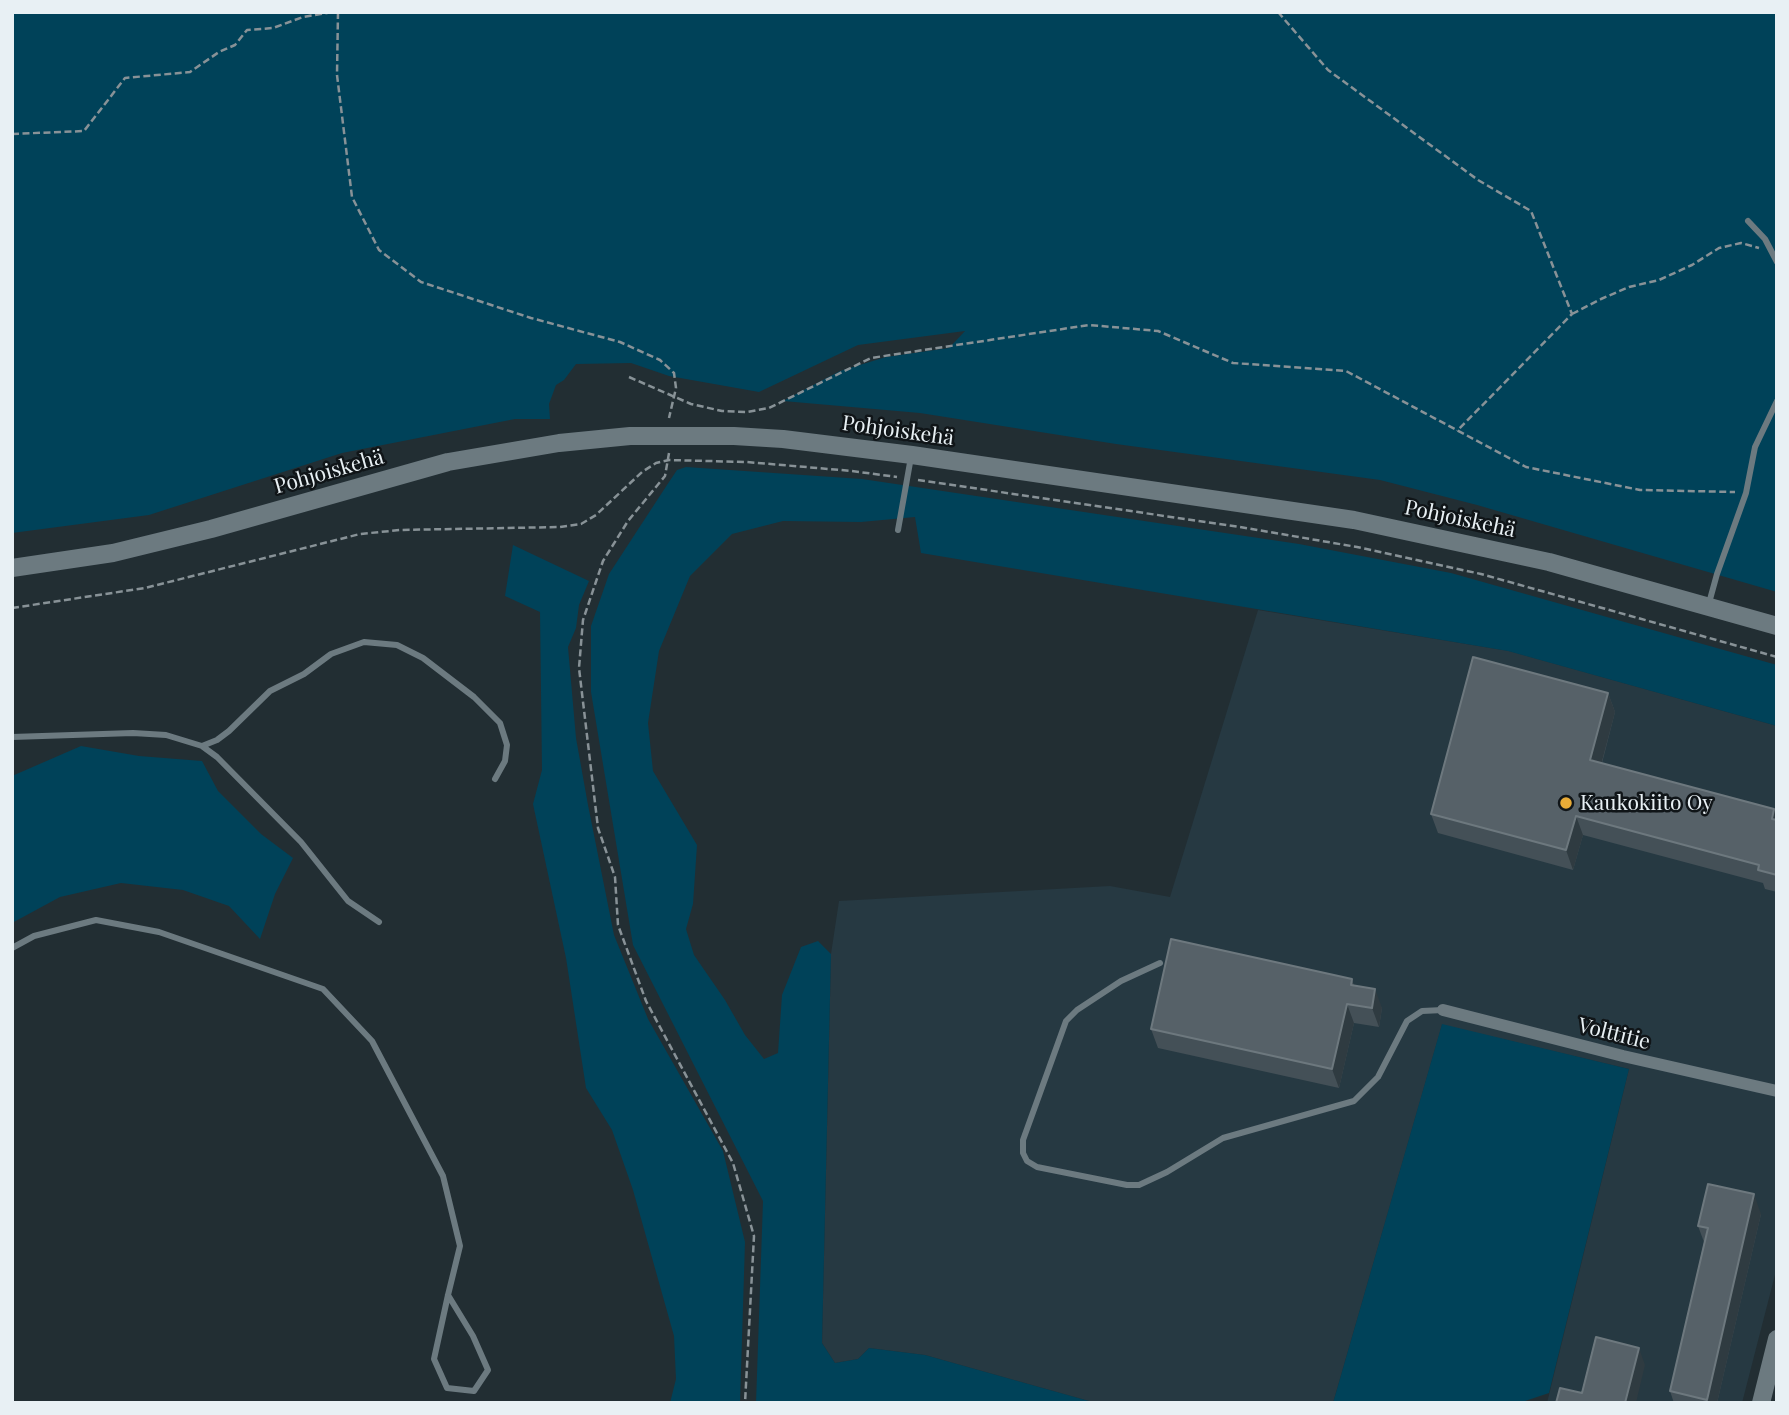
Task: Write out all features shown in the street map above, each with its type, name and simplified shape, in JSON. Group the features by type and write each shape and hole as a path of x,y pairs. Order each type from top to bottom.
{"main road":[{"name":"Pohjoiskehä","path":"12,568 113,553 211,529 448,462 559,443 630,436 734,436 783,439 912,455 1354,520 1549,562 1777,625"},
{"path":"1760,1403 1777,1339"}],"street":[{"name":"Volttitie","path":"1443,1010 1623,1056 1777,1091"}],"lane":[{"path":"1748,221 1765,239 1777,262"},
{"path":"1709,605 1717,574 1746,493 1755,447 1777,401"},
{"path":"898,530 912,455"},
{"path":"202,746 217,740 270,691 303,674 331,654 364,642 397,645 424,658 474,697 500,723 508,745 505,761 495,779"},
{"path":"12,737 132,733 166,735 202,746 300,842 348,901 379,922"},
{"path":"12,948 34,936 96,920 159,932 323,989 372,1041 443,1176 460,1247 448,1295 434,1359 447,1388 474,1391 488,1370 473,1336 448,1295"},
{"path":"1160,963 1121,981 1077,1010 1066,1021 1023,1140 1023,1153 1027,1161 1037,1167 1088,1178 1139,1185 1167,1172 1223,1138 1354,1101 1378,1077 1407,1021 1422,1011 1443,1010"}],"path":[{"path":"12,134 84,131 125,78 190,72 234,45 247,30 273,28 303,17 335,12 337,75 352,197 379,250 421,282 531,318 620,342 660,360 674,373 675,398"},
{"path":"1278,12 1328,70 1478,180 1531,211 1572,314"},
{"path":"1456,431 1572,314 1629,287 1659,280 1692,265 1719,248 1741,243 1772,252"},
{"path":"629,377 675,398 722,411 747,412 769,408 871,358 1089,325 1158,331 1233,363 1346,371 1526,467 1640,490 1746,493"},
{"path":"669,460 665,476 628,521 603,561 583,620 579,668 598,828 615,877 618,925 646,1002 733,1163 754,1236 745,1403"}],"shaded area":[{"path":"12,12 1777,12 1777,592 1477,505 1380,480 1116,444 920,413 783,401 840,371 886,357 949,348 965,331 858,345 759,392 669,376 631,363 576,364 564,380 556,385 549,404 550,419 515,419 342,453 149,515 12,533"},
{"path":"686,467 862,479 1299,544 1451,573 1777,665 1777,726 1508,651 921,553 915,517 861,522 783,521 732,534 690,576 659,651 648,723 653,771 697,845 693,904 686,929 694,955 745,1035 764,1059 778,1053 782,995 801,947 818,941 831,954 822,1343 835,1363 858,1359 869,1348 925,1355 1096,1403 756,1403 763,1201 633,945 591,692 591,626 609,574 677,470"},
{"path":"513,545 589,581 579,605 576,628 568,647 576,738 588,805 614,935 648,1019 723,1151 745,1242 740,1403 670,1403 676,1379 674,1336 633,1190 612,1130 586,1088 566,958 533,804 542,770 540,612 505,596"},
{"path":"1258,610 1509,651 1777,726 1777,1267 1742,1403 1547,1403 1629,1069 1442,1025 1333,1403 1096,1403 925,1355 869,1348 858,1359 835,1363 822,1343 831,954 839,901 1110,886 1170,897"},
{"path":"81,746 139,756 202,761 218,791 261,834 293,858 275,894 260,939 229,906 183,890 121,883 60,897 12,923 12,776"},
{"path":"1442,1024 1629,1069 1549,1393 1519,1403 1333,1403"}],"building":[{"name":"Kaukokiito Oy","path":"1473,657 1608,693 1590,760 1774,809 1772,819 1777,820 1777,875 1758,870 1759,865 1576,816 1566,850 1431,814"},
{"path":"1171,939 1352,979 1351,985 1375,989 1372,1008 1347,1004 1332,1069 1151,1029"},
{"path":"1708,1184 1754,1194 1707,1400 1670,1391 1708,1228 1698,1226"},
{"path":"1596,1337 1639,1348 1625,1403 1556,1403 1560,1388 1582,1393"}],"place":[{"name":"Kaukokiito Oy","path":"1566,803"}]}
